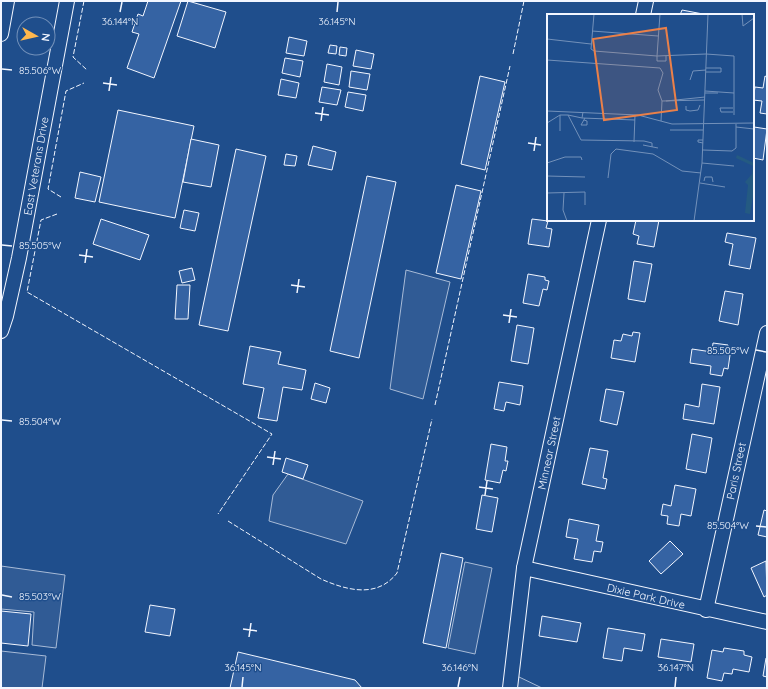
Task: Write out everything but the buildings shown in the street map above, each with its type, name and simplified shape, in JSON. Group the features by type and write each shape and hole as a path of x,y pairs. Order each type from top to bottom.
{"street":[{"path":"1,34 7,1"},
{"name":"East Veterans Drive","path":"1,331 6,296 67,1"},
{"path":"643,14 646,1"},
{"name":"Minnear Street","path":"510,688 524,568 599,221"},
{"name":"Paris Street","path":"706,610 767,333"},
{"name":"Dixie Park Drive","path":"524,568 706,610 767,622"}],"shaded area":[{"path":"406,270 450,282 423,399 390,389"},
{"path":"288,474 363,501 346,544 269,521 273,495"},
{"path":"465,562 492,568 475,654 448,648"},
{"path":"1,566 65,575 56,648 32,645 34,612 1,609"},
{"path":"1,651 46,656 42,688 1,688"},
{"path":"517,676 542,688 516,688"}],"fence":[{"path":"84,1 73,57 87,70"},
{"path":"513,54 524,1"},
{"path":"435,405 510,66"},
{"path":"61,197 48,189 66,91 84,83"},
{"path":"57,214 41,220 27,292 272,434 218,514"},
{"path":"228,521 321,579 351,589 371,589 380,586 389,581 397,573 432,419"}]}
